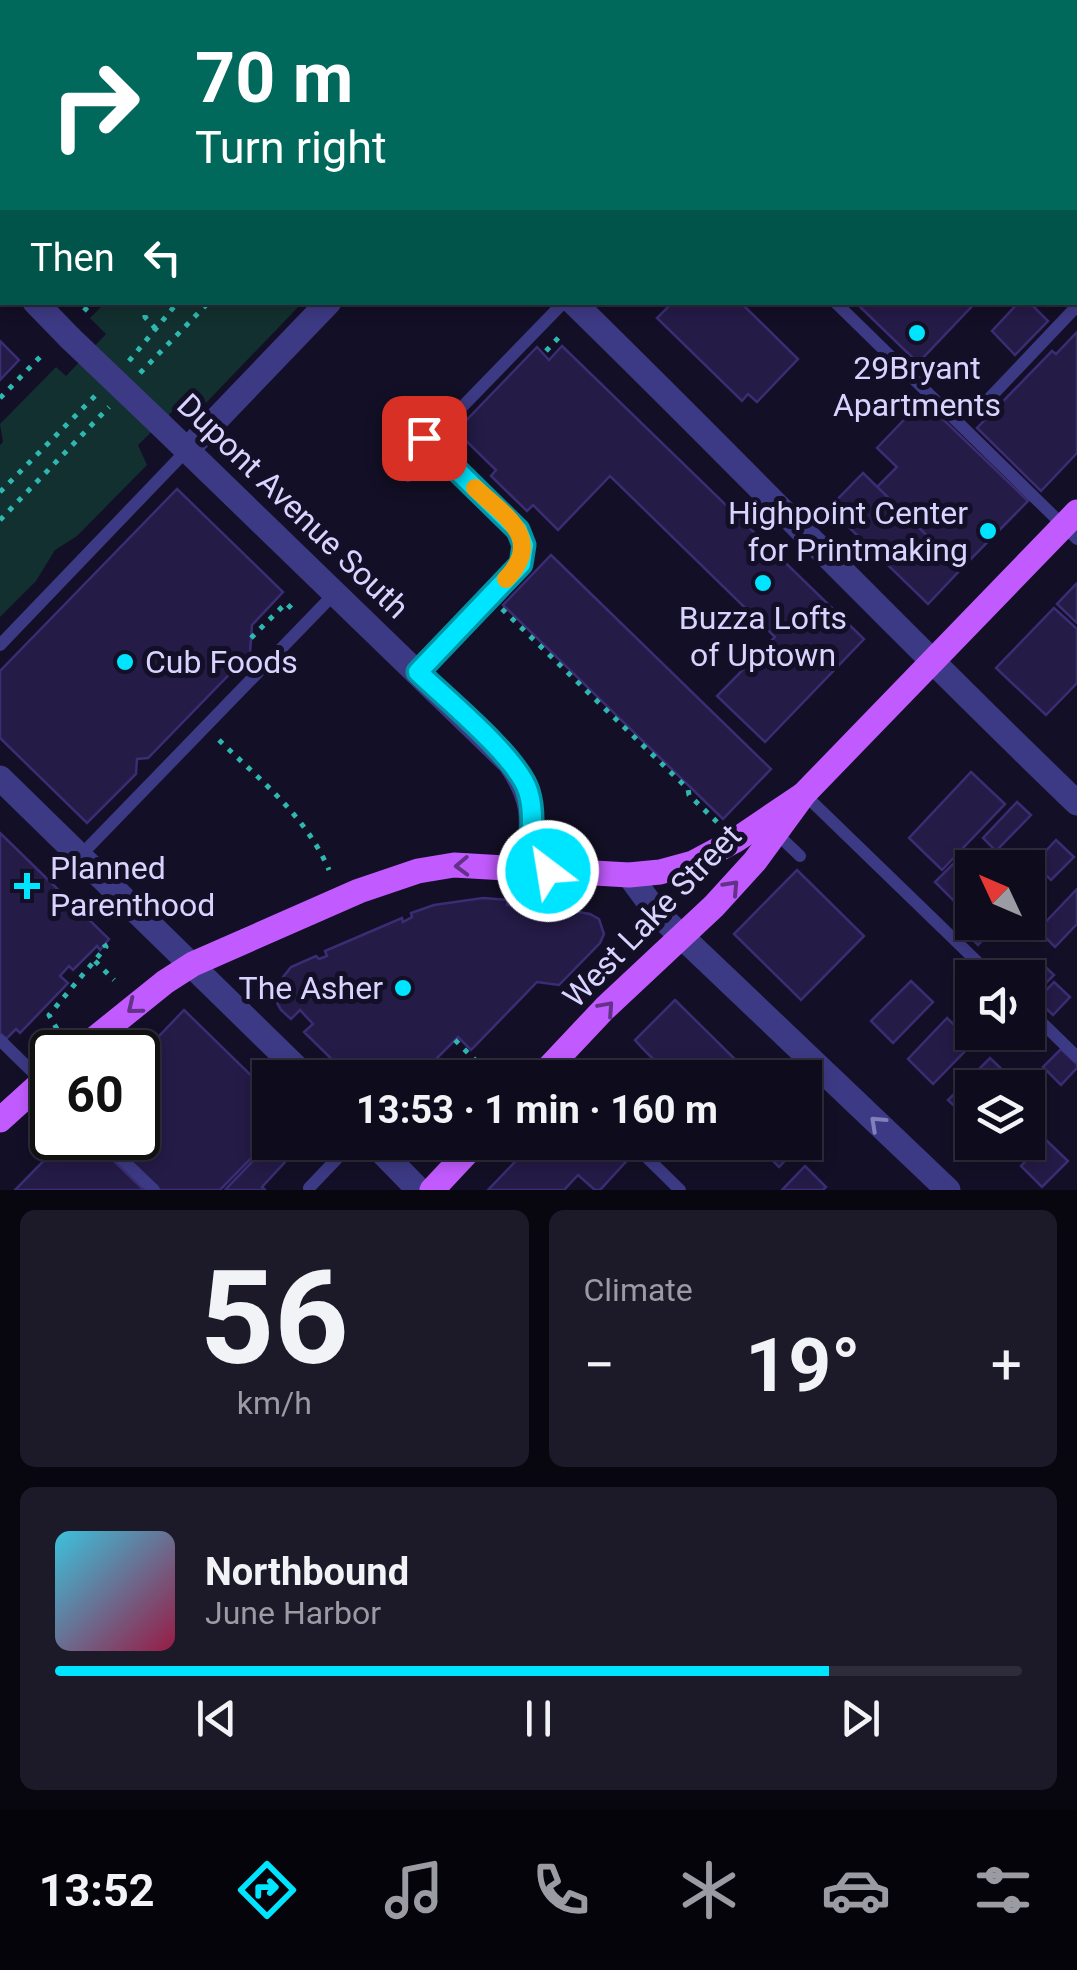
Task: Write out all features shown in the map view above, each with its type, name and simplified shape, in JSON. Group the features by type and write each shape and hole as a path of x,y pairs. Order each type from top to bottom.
{"main road":[{"name":"West Lake Street","path":"564,1060 680,934 714,906 804,794 931,662 1072,526"},
{"name":"West Lake Street","path":"105,1030 193,964 359,891 418,871 454,866 629,876 692,864 804,794"},
{"path":"0,1120 30,1097"},
{"path":"432,1190 460,1160"}],"street":[{"name":"Dupont Avenue South","path":"38,305 510,763 528,788 532,814 528,869"},
{"path":"188,450 326,305"},
{"path":"576,305 1077,803"},
{"path":"0,778 288,1060"},
{"path":"629,876 657,913 948,1190"},
{"path":"390,1160 419,1190"}],"lane":[{"path":"398,465 429,443 561,305"},
{"path":"839,305 1072,526"},
{"path":"982,405 1077,306"},
{"path":"408,476 429,443"},
{"path":"418,672 521,564 524,545 518,530 429,443"},
{"path":"0,645 188,450"},
{"path":"80,856 336,593"},
{"path":"804,794 975,960"},
{"path":"776,833 800,856"},
{"path":"1045,1026 1077,1057"},
{"path":"0,1040 30,1066"},
{"path":"123,1160 154,1190"},
{"path":"309,1188 336,1160"},
{"path":"649,1160 680,1190"}],"path":[{"path":"84,311 89,305"},
{"path":"146,305 145,317 156,328"},
{"path":"136,378 205,305"},
{"path":"543,354 561,336"},
{"path":"0,398 44,352"},
{"path":"0,520 109,406"},
{"path":"251,638 286,603 306,623"},
{"path":"502,609 688,789 689,795 720,825"},
{"path":"206,727 302,822 330,870"},
{"path":"56,1028 50,1015 106,947 104,944"},
{"path":"95,961 114,980"},
{"path":"455,1040 475,1060"}],"green space":[{"path":"103,305 300,305 203,406 180,404 138,445 147,465 77,536 55,550 36,581 0,617 0,424 56,367 66,376 106,334 90,318"}],"building":[{"path":"670,305 743,305 798,359 757,402 748,394 742,401 657,318"},
{"name":"29Bryant Apartments","path":"858,305 973,305 918,363"},
{"path":"1016,305 1032,305 1048,321 1015,355 992,331"},
{"path":"1077,332 1077,453 1041,491 977,428 1052,351 1056,354"},
{"path":"0,341 19,360 0,380"},
{"name":"Buzza Lofts of Uptown","path":"562,346 864,639 765,742 717,696 775,637 610,476 558,530 533,505 527,511 491,476 496,470 456,431 537,347 549,360"},
{"path":"923,400 1028,501 961,569 877,487 897,467 877,448"},
{"path":"863,473 961,569 928,604 829,508"},
{"name":"Cub Foods","path":"177,489 283,592 252,625 250,653 148,758 137,759 136,774 87,823 0,738 0,671"},
{"path":"551,555 771,769 723,819 503,605"},
{"path":"1077,583 1077,623 1057,604"},
{"path":"1054,608 1077,629 1077,683 1046,715 996,668"},
{"path":"971,772 1005,804 961,850 955,850 955,856 942,870 909,838"},
{"path":"1017,802 1031,815 997,850 983,838"},
{"name":"Planned Parenthood","path":"0,833 109,939 73,970 69,966 60,976 68,983 20,1033 16,1029 6,1039 0,1033"},
{"path":"1056,840 1074,857 1051,880 1045,876 1045,852"},
{"path":"955,864 955,902 935,882"},
{"path":"797,870 864,936 801,1000 734,934"},
{"path":"1077,889 1077,924 1055,947 1045,937 1045,923"},
{"name":"The Asher","path":"483,898 508,900 507,905 515,906 515,901 590,914 599,919 604,934 559,985 537,982 471,1050 458,1037 439,1060 333,1060 304,1032 313,1024 300,1010 291,1019 281,1010 276,1001 276,986 291,967 316,956 327,956 325,951 402,918 403,922 412,917 411,913 434,905"},
{"path":"1045,967 1054,975 1045,984"},
{"path":"911,981 933,1002 893,1043 871,1021"},
{"path":"1054,982 1070,997 1053,1015 1045,1008 1045,992"},
{"path":"675,1000 735,1060 654,1060 635,1040"},
{"path":"184,1010 252,1076 252,1157 220,1190 159,1190 128,1160 160,1160 160,1035"},
{"path":"947,1018 955,1026 955,1050 966,1050 933,1084 908,1059"},
{"path":"1061,1049 1077,1068 1061,1085 1043,1067"},
{"path":"990,1058 1003,1070 978,1070"},
{"path":"1045,1141 1068,1161 1042,1187 1021,1166 1027,1160 1045,1160"},
{"path":"44,1160 113,1160 144,1190 15,1190"},
{"path":"254,1160 286,1161 262,1187 265,1190 225,1190"},
{"path":"517,1160 628,1160 600,1190 578,1175 564,1190 488,1190"},
{"path":"805,1166 826,1187 782,1190"}],"slow traffic":[{"path":"475,488 518,530 524,545 521,564 506,579"}],"place":[{"name":"29Bryant Apartments","path":"917,333"},
{"name":"Highpoint Center for Printmaking","path":"988,531"},
{"name":"Buzza Lofts of Uptown","path":"763,583"},
{"name":"Cub Foods","path":"125,662"},
{"name":"Planned Parenthood","path":"27,886"},
{"name":"The Asher","path":"403,988"}],"route":[{"path":"424,438 518,530 524,545 521,564 418,672 510,763 528,788 532,814 528,869 548,871"}]}
